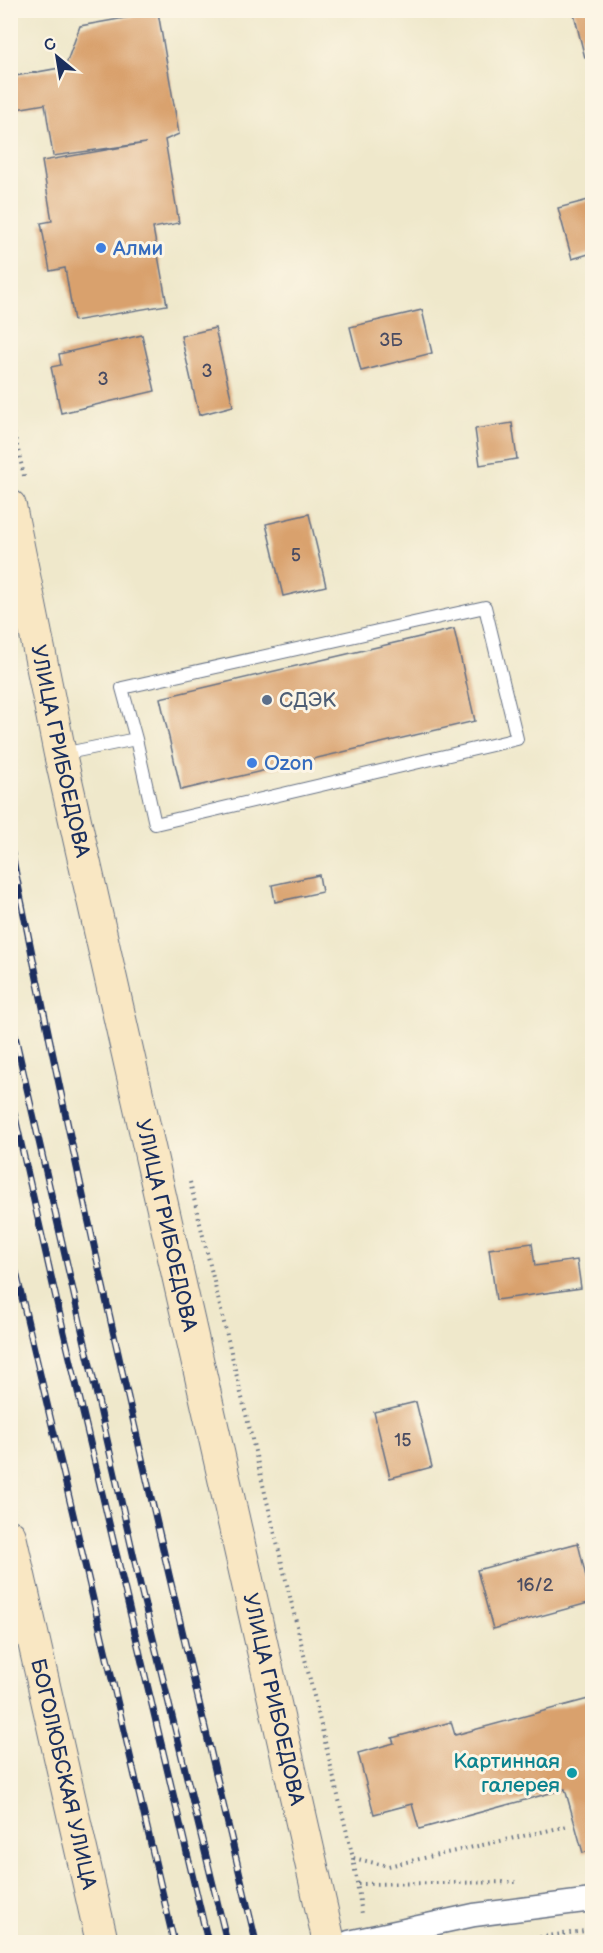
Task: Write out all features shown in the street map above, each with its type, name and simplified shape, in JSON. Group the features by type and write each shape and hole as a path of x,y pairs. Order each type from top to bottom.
{"street":[{"name":"УЛИЦА ГРИБОЕДОВА","path":"18,494 60,754 329,1942"},
{"name":"БОГОЛЮБСКАЯ УЛИЦА","path":"10,1536 102,1942"},
{"path":"357,1940 474,1915 592,1900"}],"lane":[{"path":"485,608 517,739 155,824 136,739 122,688 485,608"},
{"path":"60,754 136,739"}],"path":[{"path":"10,416 18,494"},
{"path":"189,1177 353,1858 358,1884 357,1940"},
{"path":"353,1858 388,1866 568,1826"},
{"path":"358,1884 524,1882"},
{"path":"504,1942 592,1930"}],"building":[{"path":"573,10 592,10 592,56 585,58"},
{"path":"158,12 179,134 165,140 179,223 153,228 167,305 74,321 65,268 50,271 41,223 52,221 42,161 146,143 53,156 45,104 10,110 10,77 65,67 80,26"},
{"path":"592,199 592,253 572,259 558,208"},
{"path":"422,310 432,353 361,371 350,327"},
{"path":"215,328 233,406 199,415 181,336"},
{"path":"142,335 155,391 61,413 51,367 61,365 59,354"},
{"path":"512,423 517,459 480,465 475,429"},
{"path":"309,514 326,586 283,596 266,524"},
{"path":"454,629 475,721 181,790 160,698"},
{"path":"319,875 322,892 275,902 272,885"},
{"path":"532,1243 535,1266 577,1260 581,1288 496,1300 489,1249"},
{"path":"416,1402 432,1467 390,1478 374,1412"},
{"path":"578,1543 592,1602 493,1629 477,1570"},
{"path":"592,1698 592,1850 583,1853 565,1789 419,1829 412,1804 374,1814 358,1753 394,1743 392,1738 451,1722 455,1735"}],"railway":[{"path":"10,844 97,1257 256,1942"},
{"path":"10,1014 142,1593 227,1942"},
{"path":"10,1095 208,1942"},
{"path":"10,1247 174,1942"}],"place":[{"name":"Алми","path":"101,248"},
{"name":"СДЭК","path":"267,700"},
{"name":"Ozon","path":"252,763"},
{"name":"Картинная галерея","path":"572,1773"}]}
